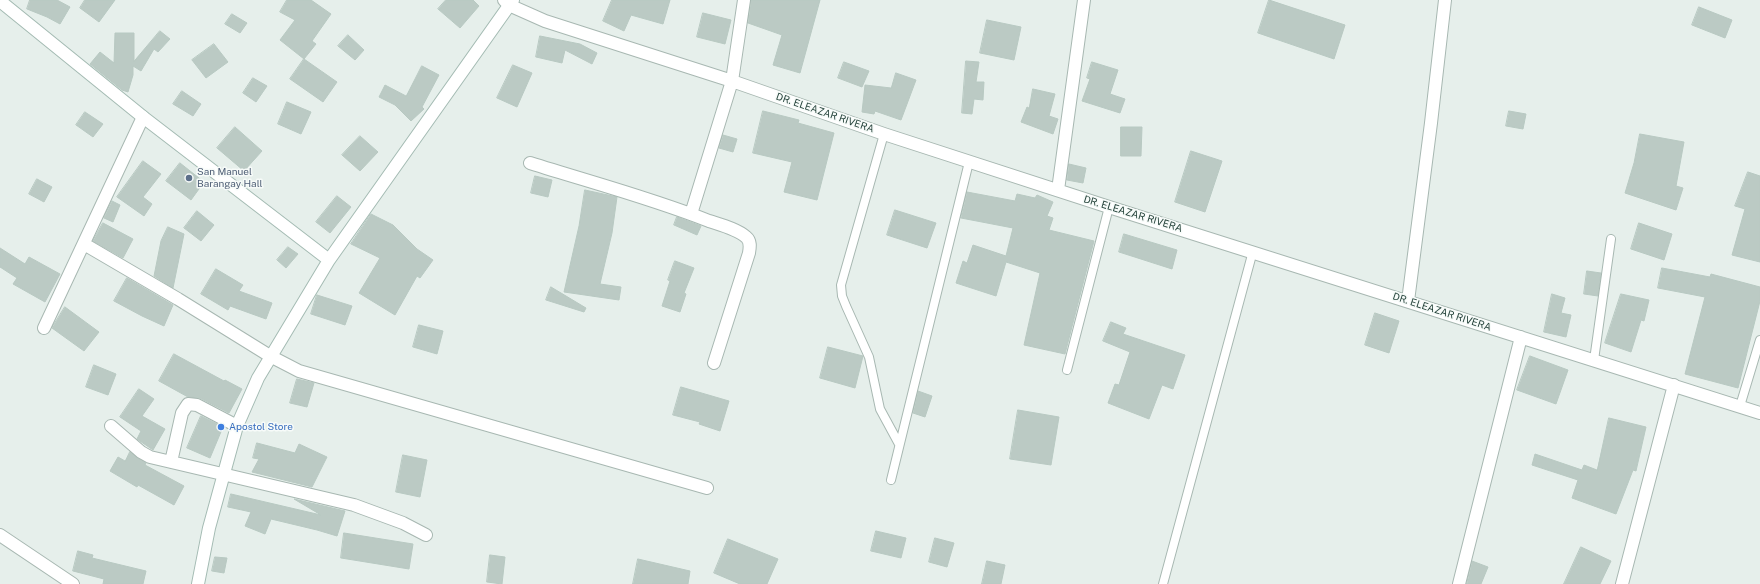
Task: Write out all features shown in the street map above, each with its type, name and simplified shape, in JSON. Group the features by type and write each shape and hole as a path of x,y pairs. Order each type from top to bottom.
{"street":[{"path":"691,214 732,81 744,0"},
{"path":"1058,190 1084,0"},
{"path":"1408,301 1431,123 1444,0"},
{"path":"0,1 143,117 329,260"},
{"path":"198,584 209,528 237,426 247,401 270,356 329,260 509,2"},
{"name":"DR. ELEAZAR RIVERA","path":"509,2 545,21 732,81 969,162 1760,413"},
{"path":"44,328 143,117"},
{"path":"530,163 691,214 744,236 749,240 750,247 714,363"},
{"path":"84,244 294,369 707,488"},
{"path":"1459,584 1521,337"},
{"path":"1622,584 1674,386"},
{"path":"171,462 182,413 188,404 197,405 237,426"},
{"path":"111,426 141,452 150,457 354,505 403,523 426,535"},
{"path":"0,535 73,584"}],"lane":[{"path":"884,134 841,285 842,296 871,364 880,408 900,444"},
{"path":"891,480 969,162"},
{"path":"1067,370 1109,207"},
{"path":"1594,360 1611,239"},
{"path":"1163,584 1253,251"},
{"path":"1740,406 1760,340"}],"building":[{"path":"30,0 57,0 70,7 60,24 27,9"},
{"path":"85,0 115,0 99,22 80,8"},
{"path":"287,0 311,0 331,14 312,41 316,44 304,59 280,40 295,20 280,12"},
{"path":"446,0 473,0 479,6 460,28 438,9"},
{"path":"612,0 670,0 663,24 631,15 624,31 603,21"},
{"path":"751,0 820,0 800,73 773,65 782,35 748,23"},
{"path":"1269,0 1345,25 1334,59 1258,33"},
{"path":"1699,7 1732,20 1725,38 1692,25"},
{"path":"703,13 731,20 725,44 697,37"},
{"path":"232,14 247,23 240,33 225,24"},
{"path":"987,20 1021,27 1014,60 980,53"},
{"path":"160,31 170,39 158,52 154,49 141,71 133,66 133,75 128,92 122,90 90,64 100,52 114,63 115,33 134,33 134,61"},
{"path":"348,35 364,50 355,60 338,46"},
{"path":"540,36 580,44 597,53 592,64 565,50 562,63 536,57"},
{"path":"214,44 228,62 206,78 192,60"},
{"path":"304,59 337,82 323,102 290,79"},
{"path":"966,61 979,62 976,82 984,82 983,100 974,99 972,114 962,113"},
{"path":"844,62 869,71 862,87 838,78"},
{"path":"1092,62 1118,70 1110,94 1125,99 1120,113 1082,101 1090,79 1087,78"},
{"path":"513,65 532,73 517,107 497,98"},
{"path":"422,66 439,75 422,107 424,109 411,121 395,105 379,97 385,85 406,96"},
{"path":"896,73 916,80 901,120 875,111 874,114 862,112 865,85 891,88"},
{"path":"253,78 267,86 256,102 243,93"},
{"path":"1033,89 1055,94 1049,116 1058,119 1053,134 1021,122 1027,107 1029,108"},
{"path":"182,91 201,104 193,116 173,104"},
{"path":"287,102 311,112 301,134 278,124"},
{"path":"763,111 799,120 798,123 834,133 817,200 784,192 792,162 753,153"},
{"path":"1509,111 1526,114 1523,129 1506,126"},
{"path":"85,112 103,124 93,137 76,125"},
{"path":"235,127 262,151 244,171 217,148"},
{"path":"1121,127 1142,127 1141,156 1121,156"},
{"path":"1640,134 1684,142 1676,186 1683,188 1676,210 1625,193 1634,163"},
{"path":"723,135 737,139 733,152 719,148"},
{"path":"360,136 378,152 360,171 342,155"},
{"path":"1191,151 1222,161 1205,212 1175,202"},
{"path":"143,161 161,174 143,197 152,204 144,216 117,197"},
{"path":"180,163 204,182 191,200 166,181"},
{"path":"1069,164 1086,168 1083,183 1067,180"},
{"path":"1748,172 1760,176 1760,262 1732,255 1745,209 1735,206"},
{"path":"535,176 552,180 548,197 531,193"},
{"path":"37,179 52,187 44,202 29,194"},
{"path":"585,190 617,197 612,233 600,284 621,287 619,300 564,292 579,226"},
{"path":"967,192 1015,201 1017,194 1035,198 1037,195 1053,202 1047,216 1053,218 1049,230 1094,241 1065,354 1024,345 1040,273 1006,262 996,296 956,283 963,261 967,263 973,245 1006,256 1013,228 961,218"},
{"path":"337,196 351,207 330,233 316,222"},
{"path":"112,201 120,205 113,222 104,218"},
{"path":"895,210 936,223 927,248 887,235"},
{"path":"197,211 214,225 201,241 184,228"},
{"path":"371,214 393,225 417,249 433,260 420,278 417,276 395,315 359,293 380,258 351,244"},
{"path":"677,217 701,226 697,235 674,225"},
{"path":"103,223 133,239 123,258 93,241"},
{"path":"1639,223 1672,234 1664,260 1631,249"},
{"path":"168,227 184,234 173,288 154,276 161,241"},
{"path":"1124,234 1177,250 1172,269 1119,252"},
{"path":"288,247 298,254 286,268 277,260"},
{"path":"0,248 25,264 29,257 60,274 45,302 13,284 17,278 0,267"},
{"path":"675,261 694,268 684,293 686,294 680,312 662,306 670,281 668,280"},
{"path":"1662,268 1710,277 1711,274 1760,287 1760,301 1738,388 1685,374 1705,297 1658,288"},
{"path":"216,269 243,285 239,291 272,303 266,319 230,306 228,310 201,294"},
{"path":"1587,271 1601,273 1598,296 1584,294"},
{"path":"127,278 173,305 164,326 114,301"},
{"path":"551,287 586,308 584,312 546,300"},
{"path":"1552,294 1565,298 1561,313 1571,315 1566,337 1544,332"},
{"path":"1621,294 1649,300 1644,321 1641,320 1631,352 1605,343"},
{"path":"317,295 352,306 345,325 311,314"},
{"path":"65,307 99,332 84,351 52,328"},
{"path":"1375,313 1399,321 1389,353 1365,345"},
{"path":"1111,322 1126,328 1123,334 1185,355 1173,389 1162,385 1149,419 1108,403 1115,384 1119,385 1130,352 1103,341"},
{"path":"419,325 443,331 437,354 413,347"},
{"path":"828,347 863,356 855,388 820,378"},
{"path":"174,354 242,389 229,413 200,398 188,397 159,381"},
{"path":"1530,356 1568,370 1556,404 1517,390"},
{"path":"94,365 116,374 108,395 86,387"},
{"path":"297,379 314,383 307,407 290,403"},
{"path":"681,387 729,401 720,431 699,424 700,422 673,415"},
{"path":"139,389 154,399 142,416 165,429 153,450 137,439 141,431 120,417"},
{"path":"918,391 932,396 925,417 913,413"},
{"path":"1018,410 1059,417 1051,465 1010,459"},
{"path":"201,416 223,427 210,458 187,448"},
{"path":"1609,418 1646,427 1636,471 1633,470 1616,514 1572,498 1578,480 1532,465 1535,454 1582,470 1584,465 1597,470"},
{"path":"257,443 295,453 299,444 327,457 312,487 252,472 259,459 253,458"},
{"path":"130,452 146,463 145,465 184,486 174,505 138,485 137,487 110,471 118,457 125,461"},
{"path":"403,455 427,460 420,497 396,492"},
{"path":"231,494 321,515 294,499 345,511 337,536 271,519 265,534 245,526 251,512 228,507"},
{"path":"876,531 906,538 901,558 871,551"},
{"path":"344,533 413,544 409,569 341,558"},
{"path":"935,538 954,543 947,567 929,562"},
{"path":"728,539 778,559 767,584 740,584 714,573"},
{"path":"1581,547 1611,561 1600,584 1564,584"},
{"path":"78,551 93,555 92,558 146,571 143,584 103,584 104,579 73,571"},
{"path":"490,555 505,557 502,584 487,582"},
{"path":"215,557 227,558 224,573 212,571"},
{"path":"638,559 690,571 688,584 633,584"},
{"path":"987,561 1005,565 1001,584 982,584"},
{"path":"1472,561 1488,567 1481,584 1467,584"}],"place":[{"name":"San Manuel Barangay Hall","path":"189,178"},
{"name":"Apostol Store","path":"221,427"}]}
